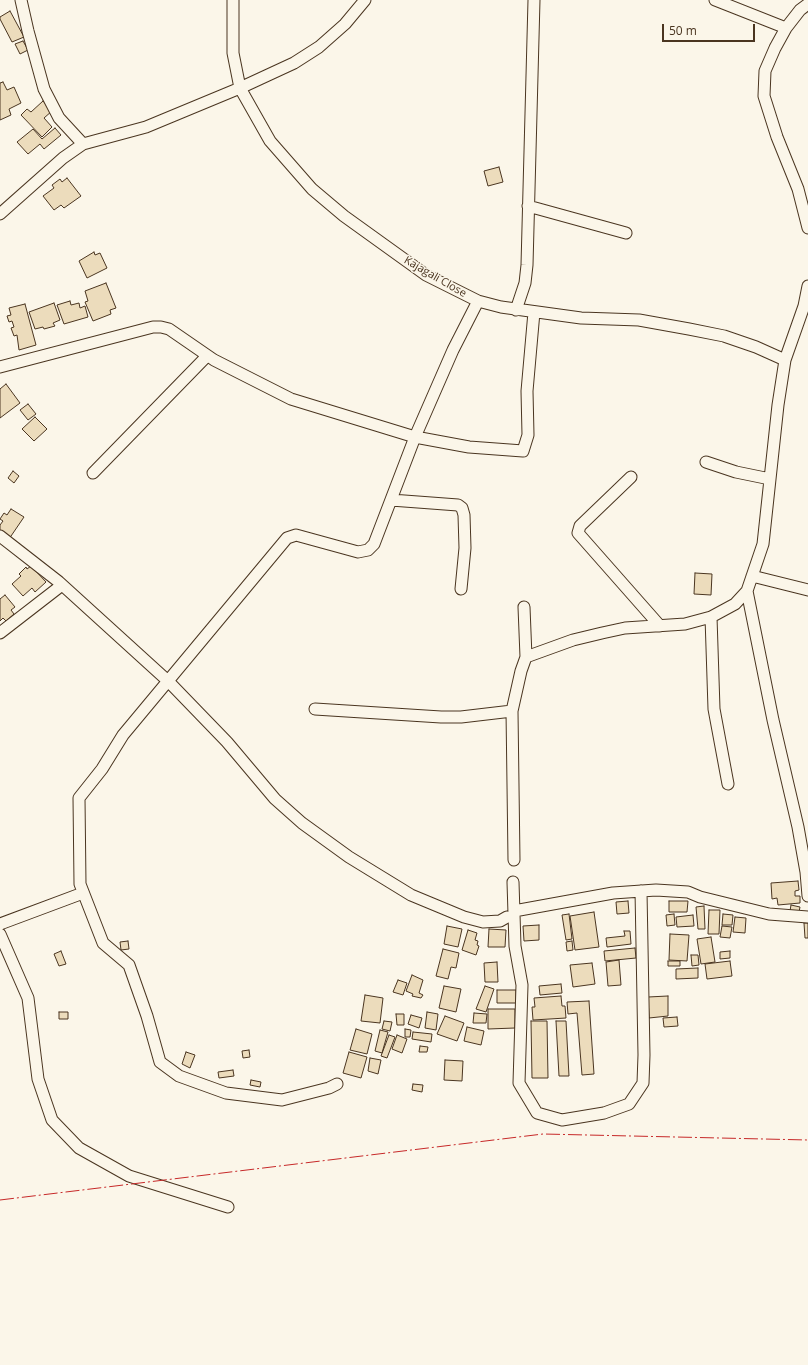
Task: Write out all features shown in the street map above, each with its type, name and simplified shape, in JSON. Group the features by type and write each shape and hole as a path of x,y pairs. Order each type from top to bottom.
{"street":[{"path":"21,0 44,90 59,118 83,144"},
{"name":"Kajagali Close","path":"233,0 234,53 240,88 270,141 312,189 344,216 426,275 478,301 516,310 581,318 638,320 689,329 724,336 756,347 786,360"},
{"path":"0,214 63,158 83,144 146,127 240,88 294,63 319,47 345,24 365,0"},
{"path":"516,310 525,283 527,265 534,0"},
{"path":"715,0 786,28"},
{"path":"805,9 786,28 775,48 765,72 764,96 777,137 798,189 808,228"},
{"path":"528,206 626,233"},
{"path":"526,657 573,640 625,628 685,624 711,617 735,604 747,591 764,544 770,479 786,360 804,306 808,286"},
{"path":"337,1084 329,1088 282,1100 226,1093 179,1076 160,1062 147,1016 128,965 103,944 80,884 79,798 102,769 123,735 169,682 287,538 296,535 358,552 368,550 374,544 415,437 453,350 478,301"},
{"path":"0,367 153,327 169,329 207,356 291,399 415,437 469,447 523,451 528,435 528,384 534,312"},
{"path":"94,473 207,356"},
{"path":"706,462 736,472 770,479"},
{"path":"631,477 580,526 578,533 660,626"},
{"path":"391,500 458,505 462,508 464,515 465,548 461,589"},
{"path":"0,536 62,585 169,682 227,742 275,799 302,824 333,846 411,895 483,922 500,921 510,914 612,893 641,891 688,892 700,897 769,914 808,917"},
{"path":"752,576 808,590"},
{"path":"0,633 62,585"},
{"path":"747,591 773,720 798,826 806,872 808,896"},
{"path":"514,860 512,711 526,657 524,607"},
{"path":"711,617 714,709 728,784"},
{"path":"315,709 442,717 461,717 512,711"},
{"path":"513,882 510,914 522,985 519,1083 536,1113 562,1120 604,1113 629,1104 643,1083 644,1055 641,891"},
{"path":"0,924 83,893"},
{"path":"0,934 28,998 38,1079 52,1120 79,1148 128,1176 228,1207"}],"building":[{"path":"10,11 24,37 12,42 0,19 0,17"},
{"path":"23,41 28,50 20,54 15,44"},
{"path":"3,82 7,90 14,87 21,103 9,109 11,115 0,120 0,83"},
{"path":"43,101 52,111 44,118 52,127 42,137 21,115 27,109 31,112"},
{"path":"55,128 61,135 44,149 40,144 28,154 17,142 33,129 42,139"},
{"path":"499,167 503,182 488,186 484,171"},
{"path":"67,178 81,196 64,208 61,205 54,210 43,196 54,188 52,185 60,179 62,182"},
{"path":"94,252 95,255 100,253 107,268 87,278 79,261"},
{"path":"106,283 116,308 110,310 111,314 93,321 85,302 88,301 85,291"},
{"path":"70,301 71,305 79,303 80,308 85,306 88,317 64,324 57,305"},
{"path":"54,303 60,320 53,323 55,326 44,329 43,327 35,329 29,312"},
{"path":"25,304 36,345 19,350 17,335 14,336 11,328 14,327 12,321 9,322 7,316 11,315 9,308"},
{"path":"6,384 20,403 0,418 0,389"},
{"path":"28,404 36,414 28,420 20,410"},
{"path":"35,417 47,429 34,441 22,429"},
{"path":"13,471 19,476 14,483 8,478"},
{"path":"11,509 24,517 9,539 0,533 0,525 3,521 0,519 4,513 7,515"},
{"path":"31,566 46,582 35,592 32,588 23,596 12,584 21,576 19,574 26,567 27,569"},
{"path":"695,573 712,574 711,595 694,594"},
{"path":"5,595 15,607 11,610 14,614 6,621 3,618 0,621 0,599"},
{"path":"798,881 799,890 795,891 795,896 800,896 800,903 778,905 777,898 772,899 771,883"},
{"path":"628,901 629,913 617,914 616,902"},
{"path":"669,901 688,901 687,912 669,912"},
{"path":"791,905 800,907 799,912 790,911"},
{"path":"704,906 705,929 698,929 696,907"},
{"path":"709,910 720,910 719,934 708,934"},
{"path":"594,912 599,947 575,950 570,916"},
{"path":"569,914 572,939 566,940 562,915"},
{"path":"674,914 675,925 667,926 666,915"},
{"path":"723,914 733,915 732,925 722,925"},
{"path":"693,915 694,926 677,927 676,917"},
{"path":"735,917 746,918 745,933 733,932"},
{"path":"804,923 808,923 808,938 805,938"},
{"path":"539,925 539,940 524,941 523,926"},
{"path":"447,926 462,929 458,947 444,944"},
{"path":"722,926 732,927 730,938 720,937"},
{"path":"489,929 506,930 505,947 488,947"},
{"path":"468,930 477,933 475,940 478,941 477,945 479,946 476,955 462,950"},
{"path":"624,931 630,931 631,944 607,947 606,938 625,936"},
{"path":"670,934 689,935 687,961 669,960"},
{"path":"711,937 715,962 701,964 697,939"},
{"path":"128,941 129,949 121,950 120,942"},
{"path":"572,941 573,950 567,951 566,942"},
{"path":"635,948 636,958 605,961 604,951"},
{"path":"443,949 459,953 456,968 451,967 448,979 436,976"},
{"path":"61,951 66,964 59,966 54,954"},
{"path":"730,951 730,958 720,959 720,952"},
{"path":"691,955 698,955 699,965 692,966"},
{"path":"619,960 621,985 608,986 606,962"},
{"path":"668,961 680,961 680,966 668,966"},
{"path":"730,961 732,976 707,979 705,964"},
{"path":"497,962 498,982 485,982 484,963"},
{"path":"592,963 595,984 573,987 570,965"},
{"path":"698,968 698,978 676,979 676,969"},
{"path":"412,975 423,980 419,993 423,995 421,998 412,996 413,994 406,991"},
{"path":"398,980 407,983 403,995 393,992"},
{"path":"561,984 562,993 540,995 539,986"},
{"path":"444,986 461,989 456,1012 439,1008"},
{"path":"485,986 494,989 486,1012 476,1009"},
{"path":"497,990 516,990 516,1003 497,1003"},
{"path":"365,995 383,998 380,1023 361,1021"},
{"path":"561,996 562,1006 565,1006 566,1018 533,1020 532,1007 535,1007 534,998"},
{"path":"668,996 668,1016 649,1018 648,997"},
{"path":"589,1001 594,1074 582,1075 577,1013 568,1014 567,1002"},
{"path":"488,1009 515,1009 515,1028 488,1029"},
{"path":"59,1012 68,1012 68,1019 59,1019"},
{"path":"427,1012 438,1014 436,1030 425,1028"},
{"path":"474,1013 487,1014 486,1023 473,1023"},
{"path":"396,1014 404,1014 404,1025 397,1025"},
{"path":"411,1015 422,1018 419,1028 408,1024"},
{"path":"445,1016 464,1023 457,1041 437,1034"},
{"path":"677,1017 678,1026 664,1027 663,1018"},
{"path":"384,1021 392,1022 390,1031 382,1029"},
{"path":"531,1021 547,1021 548,1078 532,1078"},
{"path":"556,1021 566,1021 569,1076 559,1076"},
{"path":"467,1027 484,1031 481,1045 464,1041"},
{"path":"356,1029 372,1034 367,1054 350,1050"},
{"path":"405,1029 411,1030 410,1037 405,1037"},
{"path":"380,1030 388,1032 382,1053 375,1051"},
{"path":"413,1032 432,1034 431,1042 412,1039"},
{"path":"389,1035 395,1037 387,1058 381,1056"},
{"path":"397,1035 407,1039 402,1053 392,1049"},
{"path":"420,1046 428,1047 427,1052 419,1052"},
{"path":"249,1050 250,1057 243,1058 242,1051"},
{"path":"186,1052 195,1055 190,1068 182,1064"},
{"path":"349,1052 367,1057 361,1078 343,1073"},
{"path":"370,1058 381,1060 378,1074 368,1071"},
{"path":"445,1060 463,1061 462,1081 444,1080"},
{"path":"233,1070 234,1076 219,1078 218,1072"},
{"path":"251,1080 261,1082 260,1087 250,1085"},
{"path":"413,1084 423,1085 422,1092 412,1090"}],"power":[{"path":"0,1200 543,1134 808,1140"}]}
